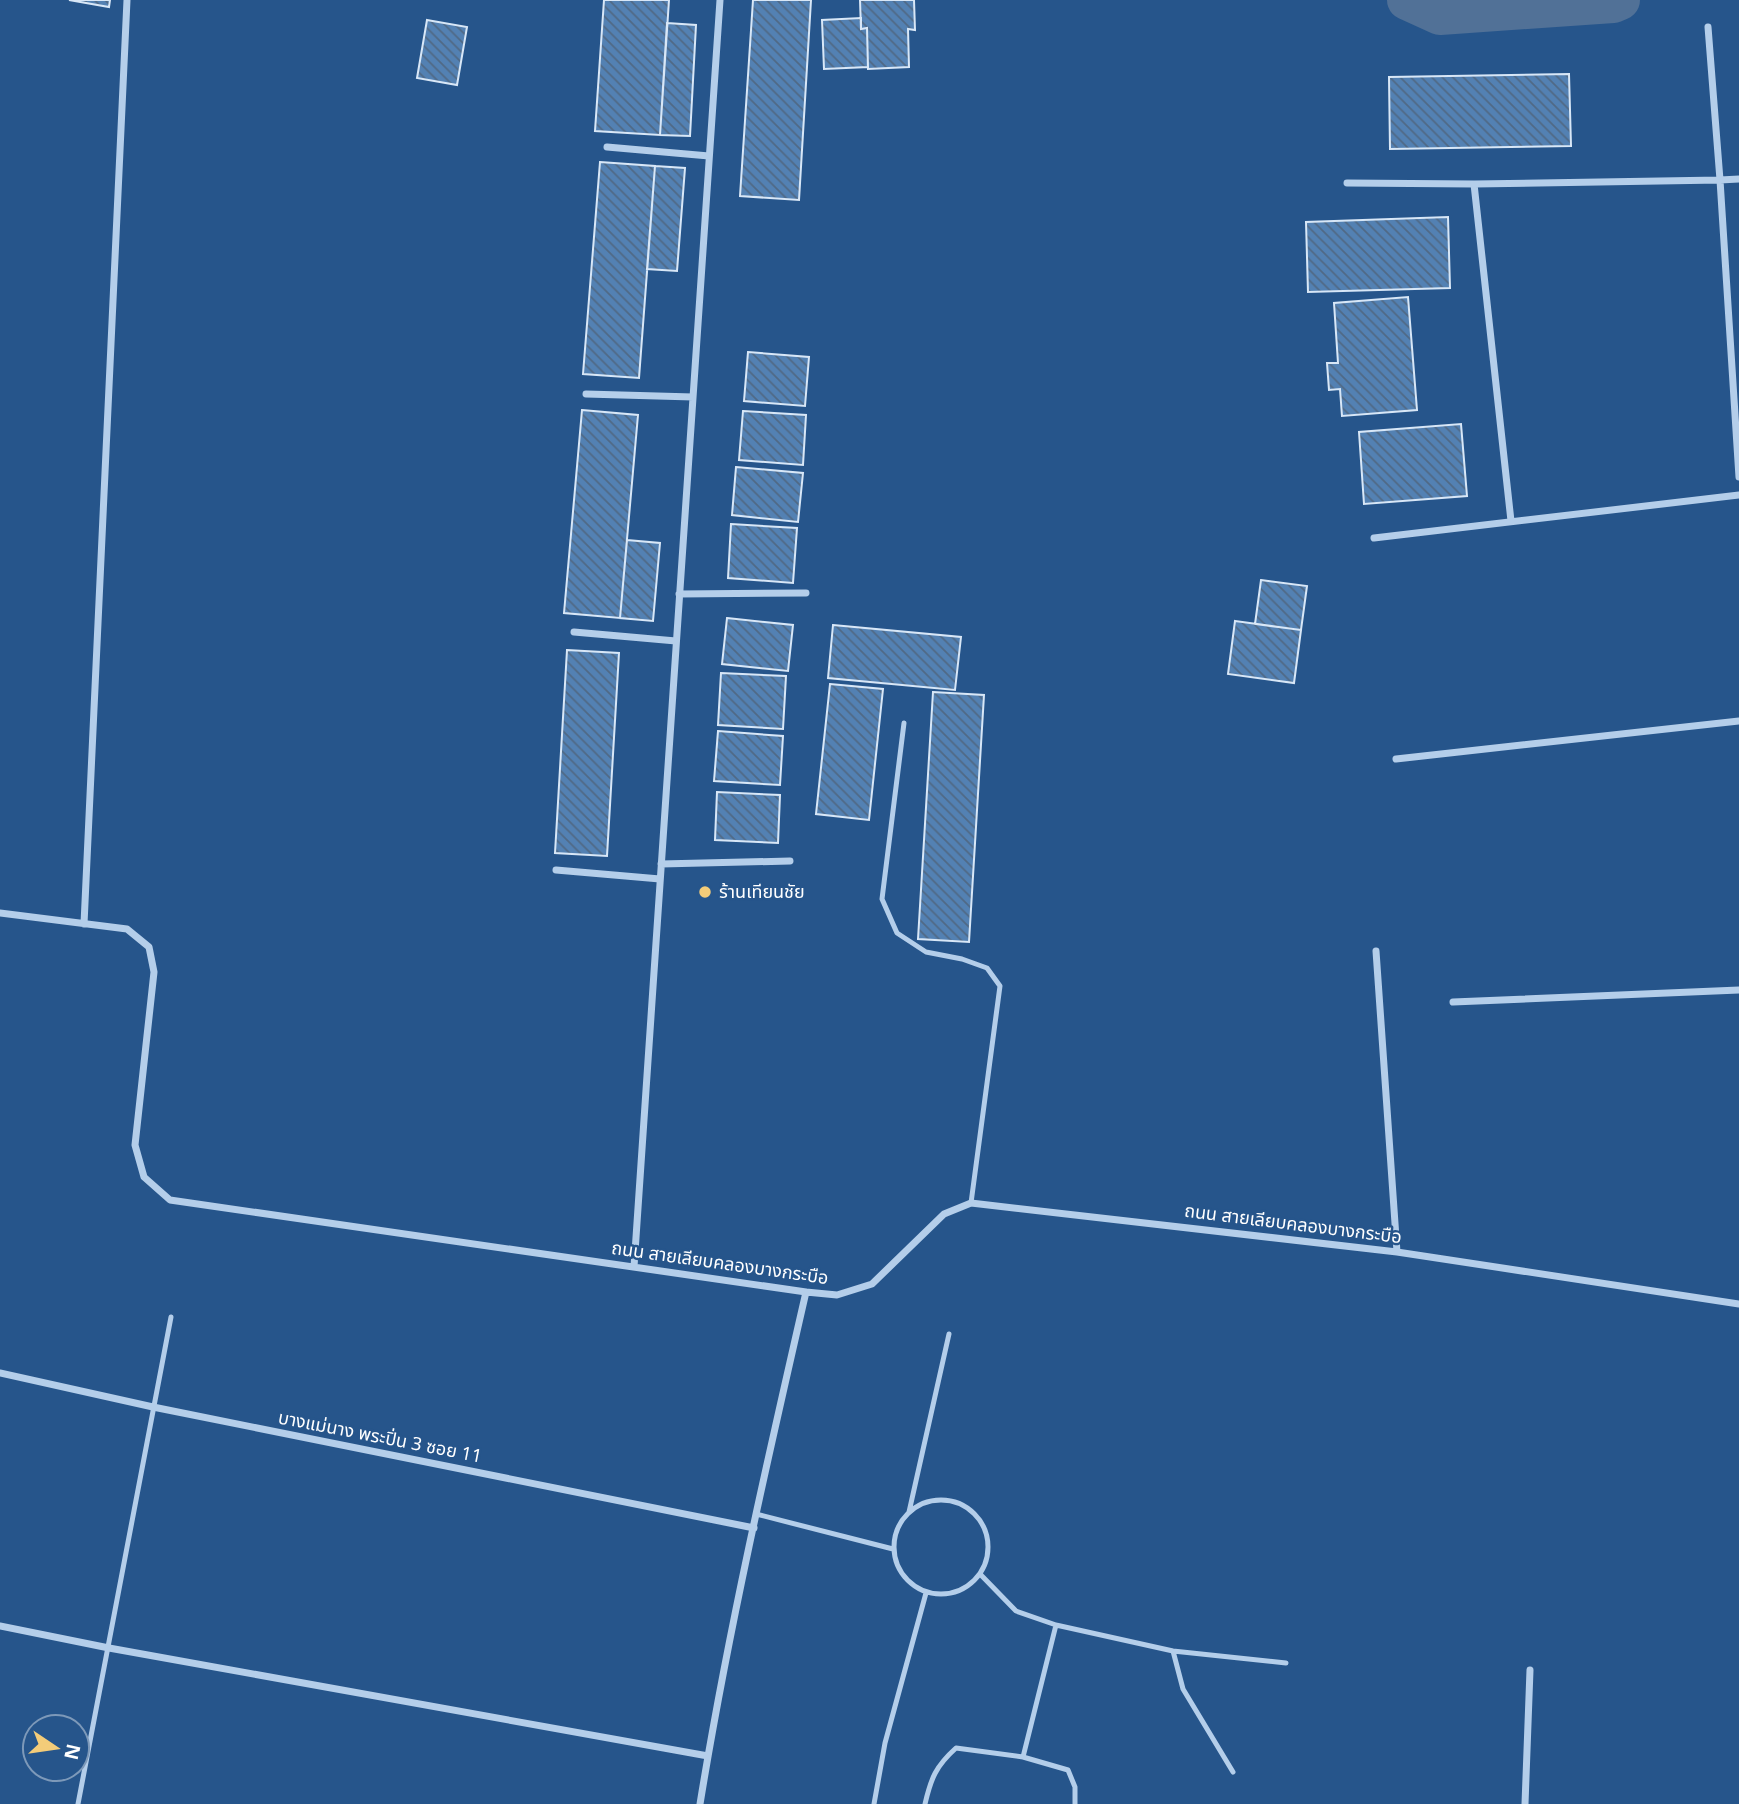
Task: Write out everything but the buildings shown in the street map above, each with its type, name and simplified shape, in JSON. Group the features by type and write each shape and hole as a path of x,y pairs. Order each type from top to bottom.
{"street":[{"path":"84,924 127,0"},
{"path":"634,1267 720,0"},
{"path":"1708,27 1739,477"},
{"path":"607,146 709,156"},
{"path":"1347,183 1474,184 1739,179"},
{"path":"1474,184 1511,521"},
{"path":"586,394 693,397"},
{"path":"1374,538 1739,495"},
{"path":"679,594 806,593"},
{"path":"574,632 676,641"},
{"path":"1396,759 1739,721"},
{"path":"662,864 790,861"},
{"path":"556,870 660,879"},
{"name":"ถนน สายเลียบคลองบางกระบือ","path":"0,913 127,929 149,947 154,972 135,1145 144,1177 170,1200 837,1295 872,1284 944,1214 971,1203 1397,1252 1739,1304"},
{"path":"1376,951 1397,1252"},
{"path":"1453,1002 1739,990"},
{"path":"700,1804 755,1514 806,1292"},
{"name":"บางแม่นาง พระปิ่น 3 ซอย 11","path":"0,1373 153,1407 754,1528"},
{"path":"0,1626 708,1756"},
{"path":"1525,1804 1530,1670"}],"lane":[{"path":"904,723 882,899 897,933 926,952 962,958 987,968 1000,986 971,1203"},
{"path":"78,1804 171,1317"},
{"path":"909,1512 949,1334"},
{"path":"947,1500 972,1511 981,1522 988,1548 986,1562 970,1585 956,1593 941,1595 915,1588 900,1571 893,1549 900,1522 909,1512 921,1504 947,1500"},
{"path":"755,1514 893,1549"},
{"path":"980,1574 1016,1611 1056,1625 1173,1651 1286,1663"},
{"path":"874,1804 885,1743 926,1593"},
{"path":"1023,1757 1056,1625"},
{"path":"1173,1651 1183,1689 1233,1772"},
{"path":"925,1804 930,1782 942,1760 956,1748 1023,1757 1068,1770 1075,1787 1075,1804"}],"waterway":[{"path":"1407,0 1440,15 1613,3 1620,0"}],"place":[{"name":"ร้านเทียนชัย","path":"705,892"}]}
